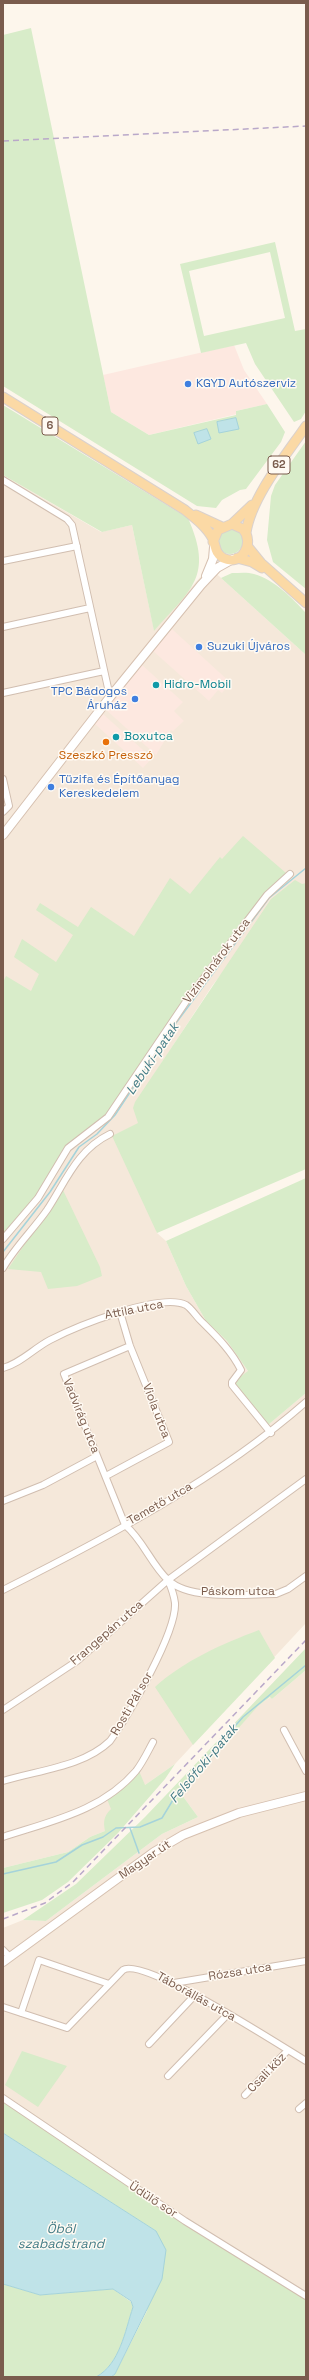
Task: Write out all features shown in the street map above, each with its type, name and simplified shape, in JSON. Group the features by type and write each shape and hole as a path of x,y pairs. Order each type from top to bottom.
{"main road":[{"name":"6","path":"3,397 185,510 222,527"},
{"name":"62","path":"232,524 246,513 262,493 306,426"},
{"name":"62","path":"246,533 249,519 262,493"},
{"name":"6","path":"185,510 206,529 222,557 252,562 279,580"},
{"path":"214,544 216,533 222,527 232,524 240,527 246,533 248,547 243,555 235,559"},
{"name":"6","path":"248,547 257,559 306,603"}],"street":[{"path":"3,480 67,519 72,525 110,697"},
{"path":"200,585 212,564 214,544"},
{"path":"3,561 77,546"},
{"path":"3,835 110,697 200,585 217,568 235,559"},
{"path":"3,627 90,608"},
{"path":"3,692 104,671"},
{"path":"3,779 6,810"},
{"name":"Vizimolnárok utca","path":"3,1239 38,1198 68,1148 108,1117 188,1000 267,895 290,874"},
{"path":"3,1268 46,1210 81,1155 101,1139 110,1134"},
{"name":"Attila utca","path":"3,1368 18,1362 48,1340 92,1320 160,1303 186,1306 220,1340 236,1360 241,1370 232,1382 232,1385 271,1433"},
{"name":"Viola utca","path":"106,1476 169,1442 130,1346 120,1312"},
{"name":"Vadvirág utca","path":"124,1525 106,1476 64,1374 130,1346"},
{"name":"Temető utca","path":"3,1590 124,1525 208,1476 271,1433 306,1402"},
{"path":"3,1501 43,1485 97,1456"},
{"name":"Frangepán utca","path":"3,1710 77,1661 168,1580 306,1479"},
{"path":"124,1525 133,1532 168,1580"},
{"name":"Páskom utca","path":"168,1580 178,1586 200,1593 276,1594 288,1589 306,1576"},
{"name":"Rosti Pál sor","path":"3,1781 83,1759 102,1749 110,1741 157,1660 175,1604 168,1580"},
{"path":"284,1730 306,1771"},
{"path":"3,1837 72,1815 105,1798 136,1771 153,1742"},
{"name":"Magyar út","path":"7,1960 147,1857 183,1835 239,1813 306,1796"},
{"path":"3,1950 7,1960"},
{"path":"3,2007 21,2013 67,2028 110,1984 39,1960 21,2013"},
{"name":"Rózsa utca","path":"174,1983 306,1961"},
{"name":"Táborállás utca","path":"110,1984 130,1967 154,1973 228,2014 306,2061"},
{"path":"149,2044 195,1995"},
{"path":"168,2076 228,2014"},
{"name":"Csali köz","path":"245,2095 288,2050"},
{"name":"Üdülő sor","path":"3,2098 184,2221 306,2296"},
{"path":"299,2109 306,2103"}],"shaded area":[{"path":"234,345 244,370 267,404 236,411 237,414 149,435 111,412 103,375"},
{"path":"3,475 101,532 132,525 154,630 209,567 306,655 306,883 230,963 212,986 155,1073 138,1123 157,1233 166,1241 186,1286 206,1321 227,1341 248,1371 268,1425 306,1393 306,1623 175,1764 145,1785 105,1831 90,1837 68,1852 3,1868"},
{"path":"172,629 231,683 222,693 218,690 209,701 153,651"},
{"path":"141,664 183,702 174,711 184,721 173,731 171,730 156,755 105,709"},
{"path":"103,714 152,758 143,768 95,724"},
{"path":"306,1670 306,2299 3,2102 3,1928 23,1920 46,1921 162,1834 198,1817 182,1795 189,1790 190,1783 257,1706 271,1697 272,1699"}],"green space":[{"path":"31,28 111,412 149,435 236,415 236,411 267,404 285,432 281,442 246,489 240,490 222,500 216,508 197,506 3,386 3,35"},
{"path":"275,242 295,331 306,329 306,411 301,419 294,422 255,364 246,343 201,353 180,264","holes":["270,252 285,318 204,336 189,271"]},
{"path":"3,405 188,518 196,538 199,555 195,581 179,604 154,631 132,525 102,532 3,475"},
{"path":"306,441 306,589 273,562 267,540 271,496 275,485"},
{"path":"230,528 239,532 243,541 239,550 230,554 221,550 217,541 221,532"},
{"path":"232,573 252,573 262,577 276,585 306,613 306,655 221,578"},
{"path":"243,836 286,873 266,894 139,1066 105,1118 73,1140 35,1199 12,1223 3,1238 3,982 6,976 31,991 39,974 14,957 22,939 56,962 73,935 36,910 40,903 78,927 91,907 134,936 170,878 190,894 220,857 222,859"},
{"path":"295,880 302,884 306,883 306,1169 157,1233 112,1136 138,1123 133,1108 135,1102 271,899"},
{"path":"306,1178 306,1393 268,1425 235,1384 236,1380 248,1371 227,1341 206,1321 186,1286 166,1241"},
{"path":"62,1188 100,1267 102,1276 77,1286 48,1289 41,1272 8,1269"},
{"path":"259,1630 275,1658 193,1745 155,1687 191,1661 231,1641"},
{"path":"306,1648 306,1670 272,1699 270,1697 258,1706 190,1783 189,1790 182,1795 198,1817 162,1834 46,1921 23,1920 76,1884 145,1817"},
{"path":"175,1764 165,1779 118,1833 68,1882 42,1900 3,1913 3,1868 68,1852 90,1837 105,1831 105,1819 111,1809 107,1799 139,1771 145,1785"},
{"path":"22,2051 67,2066 38,2107 5,2085"},
{"path":"3,2102 306,2299 306,2377 111,2377 115,2374 147,2311 156,2231 3,2133"},
{"path":"3,2284 40,2295 113,2289 131,2302 133,2307 124,2336 111,2364 96,2377 3,2377"}],"water":[{"path":"236,418 239,429 219,433 217,422"},
{"path":"207,429 211,439 198,444 194,433"},
{"name":"Öböl szabadstrand","path":"3,2133 156,2231 166,2250 162,2279 115,2374 111,2377 96,2377 111,2364 116,2355 133,2307 131,2301 113,2289 40,2295 3,2284"}],"waterway":[{"name":"Lebuki-patak","path":"3,1252 50,1192 79,1147 97,1134 115,1115 173,1027 269,898 306,868"},
{"name":"Felsőfoki-patak","path":"3,1874 56,1862 82,1845 103,1837 116,1828 140,1827 162,1818 179,1790 243,1717 306,1665"},
{"path":"130,1828 139,1853"}],"railway":[{"path":"3,141 306,126"},
{"path":"3,1919 45,1903 73,1882 306,1640"}],"place":[{"name":"KGYD Autószerviz","path":"188,384"},
{"name":"Suzuki Újváros","path":"199,647"},
{"name":"Hidro-Mobil","path":"156,685"},
{"name":"TPC Bádogos Áruház","path":"135,699"},
{"name":"Boxutca","path":"116,737"},
{"name":"Szeszkó Presszó","path":"106,742"},
{"name":"Tüzifa és Építőanyag Kereskedelem","path":"51,787"}]}
